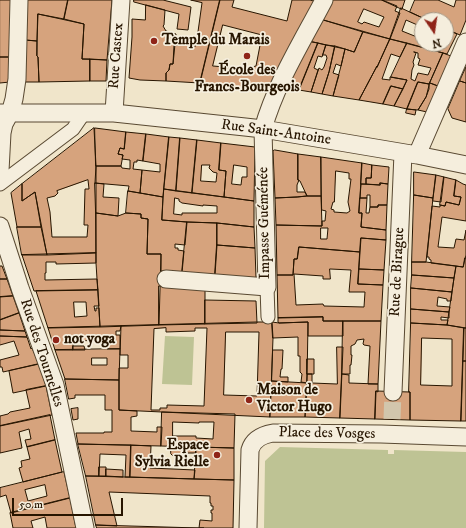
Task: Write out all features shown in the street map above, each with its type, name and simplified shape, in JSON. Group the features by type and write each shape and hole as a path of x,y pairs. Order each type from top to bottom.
{"street":[{"path":"0,171 2,133 5,113 14,99 17,79 18,0"},
{"name":"Rue Castex","path":"114,113 121,0"},
{"name":"Impasse Guéménée","path":"268,317 263,129 278,85 324,0"},
{"path":"410,154 466,42"},
{"name":"Rue Saint-Antoine","path":"5,113 114,113 263,129 466,165"},
{"path":"0,184 73,129 84,113"},
{"name":"Rue de Birague","path":"393,392 410,154"},
{"name":"Rue des Tournelles","path":"0,226 20,288 55,385 85,528"},
{"path":"166,279 267,287"},
{"name":"Place des Vosges","path":"248,528 250,450 256,439 266,434 391,427 466,437"}],"green space":[{"path":"165,336 194,337 192,385 162,384"},
{"path":"280,447 388,450 388,454 394,454 394,450 466,452 466,528 264,528 265,461"}],"building":[{"path":"0,0 12,0 11,57 0,57"},
{"path":"26,0 68,0 64,19 38,14 37,41 25,40"},
{"path":"68,0 112,0 107,60 82,59 84,24 64,19"},
{"path":"134,0 163,0 191,7 188,30 177,29 179,14 134,2"},
{"path":"191,0 220,0 200,83 166,81 166,73 169,70 170,64 173,64 174,45 181,45 183,39 190,39 191,46 196,46 202,3"},
{"name":"École des Francs-Bourgeois","path":"220,0 234,0 232,7 287,21 292,0 310,0 317,2 268,92 200,83","holes":["223,25 262,35 256,66 252,67 251,70 213,66"]},
{"path":"332,0 382,0 397,6 395,11 400,13 390,39 320,19","holes":["364,9 384,17 379,27 364,22 362,24 358,22"]},
{"path":"382,0 405,0 402,9"},
{"path":"415,0 438,0 454,7 456,0 466,0 466,20 460,35 454,32 454,12 414,12 414,14 410,12"},
{"name":"Temple du Marais","path":"146,5 165,10 163,26 166,31 176,34 173,64 170,64 169,70 166,73 166,81 129,78 132,19 145,20"},
{"path":"401,8 414,14 414,24 406,20 402,31 414,36 414,45 390,39"},
{"path":"38,14 84,24 82,59 90,59 90,81 39,82 37,56"},
{"path":"320,19 363,32 354,52 308,41"},
{"path":"363,32 390,39 359,100 333,96 345,49 354,52"},
{"path":"454,33 457,34 454,40"},
{"path":"390,39 407,43 400,57 391,54 382,79 390,80 390,77 407,80 403,89 391,86 383,104 359,100 377,67"},
{"path":"25,40 37,41 39,82 23,82"},
{"path":"308,41 318,43 299,90 285,88"},
{"path":"318,43 326,45 322,57 318,56 314,68 318,70 311,92 299,90"},
{"path":"407,43 414,45 414,52 443,53 429,84 418,82 407,109 394,106 407,80 391,77","holes":["414,52 418,53 418,58 420,59 418,65 431,68 428,75 418,73 415,81 411,79 414,65 413,62 416,53"]},
{"path":"326,45 335,46 322,94 311,92 319,68 322,70 327,58 326,55 323,55"},
{"path":"335,46 345,49 341,66 336,64 333,73 339,75 333,96 322,94"},
{"path":"443,53 451,56 438,86 430,83"},
{"path":"0,57 11,57 10,82 0,83"},
{"path":"90,59 107,60 106,81 90,81"},
{"path":"466,67 466,83 460,81"},
{"path":"460,81 466,83 466,122 452,118 448,109"},
{"path":"418,82 429,84 426,97 418,110 407,109"},
{"path":"430,83 438,86 427,112 418,110 426,97"},
{"path":"391,86 403,89 394,106 383,104"},
{"path":"407,109 416,110 415,115 406,113"},
{"path":"94,128 96,166 96,253 47,255 35,192 22,201 22,184","holes":["88,180 89,189 85,189 84,225 88,225 87,237 52,237 47,198 55,196 58,193 57,191"]},
{"path":"95,128 126,132 124,149 120,148 118,154 123,155 121,166 96,166"},
{"path":"126,132 146,134 143,161 137,160 137,162 134,162 133,169 142,170 140,193 128,191 129,186 95,183 96,166 121,166 122,168 130,169 130,160 122,159 123,155 118,154 120,148 124,149"},
{"path":"146,134 169,137 163,197 140,193 142,170 160,172 160,164 143,161"},
{"path":"169,137 180,138 176,191 164,189"},
{"path":"180,138 197,140 192,193 176,191"},
{"path":"197,140 221,143 219,170 226,171 224,197 192,193","holes":["202,165 210,165 209,168 213,172 217,173 216,182 201,181"]},
{"path":"221,143 255,147 254,201 224,197 226,171 219,170","holes":["234,165 247,167 247,177 242,177 241,185 232,184"]},
{"path":"275,150 298,154 299,180 297,192 305,192 307,196 275,198 273,151"},
{"path":"298,154 321,157 321,196 307,196 300,181 298,180"},
{"path":"321,157 362,163 359,213 362,213 361,227 386,230 386,240 361,238 360,252 299,247 297,259 294,259 293,275 277,275 276,225 322,226 322,221 325,221 326,211 322,210","holes":["336,171 349,173 349,179 351,179 348,202 350,211 347,213 334,212 334,210 331,209 334,202","321,228 328,228 327,239 321,239"]},
{"path":"362,163 372,165 371,178 366,178 366,184 361,184"},
{"path":"372,165 389,167 388,184 366,184 366,178 371,178"},
{"path":"414,172 436,175 433,198 414,195"},
{"path":"436,175 444,177 441,202 433,201"},
{"path":"444,177 456,180 454,196 461,197 459,205 446,202 445,206 440,205"},
{"path":"456,180 466,185 466,221 442,217 438,247 454,248 456,239 464,240 466,230 466,255 463,267 431,263 429,257 427,257 432,206 445,206 446,202 459,205 461,197 454,196"},
{"path":"95,183 104,184 103,197 119,198 118,216 96,213"},
{"path":"380,183 388,184 387,205 370,207 370,195 367,195 367,198 360,198 361,184 380,185"},
{"path":"22,184 22,201 35,192 41,227 17,227 11,193"},
{"path":"164,189 254,201 254,227 162,220","holes":["175,198 179,199 182,203 217,206 217,213 174,214"]},
{"path":"128,191 163,197 162,220 187,222 185,245 175,244 175,248 184,251 182,273 161,271 161,254 147,254 148,219 141,218 141,214 126,213"},
{"path":"414,195 433,198 426,262 412,262"},
{"path":"321,196 322,226 276,225 275,198"},
{"path":"360,198 367,198 366,213 369,213 370,207 387,205 386,230 361,227 362,213 359,213"},
{"path":"96,213 118,216 126,213 141,214 141,218 148,219 147,254 161,254 159,325 100,327 96,263"},
{"path":"187,222 217,223 215,275 182,273"},
{"path":"217,223 254,227 255,248 217,245"},
{"path":"17,227 41,227 47,255 22,255"},
{"path":"361,238 386,240 384,270 359,269"},
{"path":"217,245 255,248 256,278 215,275"},
{"path":"299,247 360,252 358,284 383,285 381,321 323,321 323,317 278,318 277,275 293,275 294,259 297,259","holes":["330,269 351,270 349,292 365,292 364,307 324,306 323,304 296,305 294,274 323,276 323,279 330,279"]},
{"path":"96,253 96,263 56,264 56,262 46,262 45,280 97,279 98,290 34,291 22,255"},
{"path":"465,258 466,328 447,325 456,266 463,267"},
{"path":"412,262 426,262 456,266 454,278 412,275"},
{"path":"0,266 2,266 7,279 0,279"},
{"path":"359,269 384,270 383,285 358,284"},
{"path":"412,275 454,278 452,292 411,288"},
{"path":"0,279 7,279 13,296 0,297"},
{"path":"159,286 205,289 205,324 159,325"},
{"path":"411,288 452,292 451,301 438,297 437,306 450,307 449,312 411,309"},
{"path":"98,290 99,306 94,306 95,311 96,308 99,308 100,327 48,328 36,291","holes":["74,302 86,302 87,316 75,317"]},
{"path":"13,296 19,313 0,320 0,297"},
{"path":"205,300 256,301 257,323 205,324"},
{"path":"411,309 449,312 449,318 441,317 441,320 448,320 447,325 411,323"},
{"path":"19,313 25,331 0,330 0,320"},
{"path":"323,317 323,321 343,321 343,336 308,336 308,322 278,322 278,318"},
{"path":"343,321 381,321 378,384 368,384 370,346 363,344 364,339 357,340 355,344 351,346 352,355 350,374 342,374"},
{"path":"272,322 273,338 270,417 119,410 119,368 128,368 128,355 120,355 121,326","holes":["166,328 166,332 195,331 195,328 207,328 204,406 167,405 167,408 151,410 154,329","226,332 259,332 257,396 224,395"]},
{"path":"272,322 308,322 307,383 301,382 302,374 300,372 300,356 298,356 298,337 273,338"},
{"path":"411,323 447,325 464,328 461,421 410,420 409,392","holes":["422,338 452,339 452,386 421,385"]},
{"path":"121,326 120,331 116,331 116,335 120,335 120,349 107,349 107,340 73,341 73,350 55,350 48,328"},
{"path":"464,328 466,328 466,361 463,361"},
{"path":"0,330 25,331 27,337 0,336"},
{"path":"0,336 27,337 31,349 32,348 39,364 3,372 2,367 0,367 0,360 19,355 14,341 0,345"},
{"path":"73,346 84,346 85,350 73,350"},
{"path":"337,347 343,347 340,418 305,417 307,374 312,374 312,383 337,384"},
{"path":"120,349 119,380 65,379 55,350","holes":["92,358 107,358 107,365 92,365"]},
{"path":"273,350 283,350 280,377 288,377 288,382 272,381"},
{"path":"307,359 314,359 314,374 307,374"},
{"path":"463,361 466,361 466,421 461,421"},
{"path":"39,364 46,386 13,393 9,371"},
{"path":"342,374 349,375 349,383 378,384 378,392 376,391 375,419 340,418"},
{"path":"65,379 119,380 119,410 137,411 137,416 131,417 131,431 157,432 157,427 162,427 161,446 78,444 76,433 112,432 112,410 105,410 105,395 75,395 75,398 69,399"},
{"path":"272,381 307,383 305,417 270,417"},
{"path":"46,386 52,415 0,426 0,416 10,412 30,408 26,390"},
{"path":"376,391 410,392 410,420 375,419"},
{"path":"78,408 78,419 73,420 71,409"},
{"path":"162,412 235,414 234,448 161,446","holes":["173,422 214,422 213,439 196,438 196,436 173,436"]},
{"path":"50,415 55,440 27,447 25,440 31,439 29,429 19,432 22,448 0,453 0,426"},
{"path":"55,440 62,472 23,482 19,468 22,467 21,461 30,459 27,447"},
{"path":"78,444 131,445 130,477 125,477 126,455 100,454 99,476 86,476"},
{"path":"131,445 151,446 150,468 195,470 194,479 130,477"},
{"path":"171,446 196,447 196,453 187,453 185,456 173,456 171,454"},
{"path":"196,447 234,448 234,480 194,479 195,462 192,461 192,458 195,457"},
{"path":"99,467 106,467 106,476 99,476"},
{"path":"106,469 123,470 123,477 106,476"},
{"path":"64,472 70,498 11,513 6,495 0,497 0,488","holes":["45,485 47,496 28,501 25,490"]},
{"path":"86,476 234,480 233,528 199,528 200,520 212,521 211,510 213,510 213,506 211,506 210,503 210,496 109,492 117,526 96,525"},
{"path":"70,498 76,528 47,528 45,517 31,521 33,528 13,528 10,513"},
{"path":"96,525 199,528 97,528"}],"tunnel":[{"path":"392,419 393,392"}],"place":[{"name":"Temple du Marais","path":"154,41"},
{"name":"École des Francs-Bourgeois","path":"247,56"},
{"name":"not yoga","path":"56,340"},
{"name":"Maison de Victor Hugo","path":"249,400"},
{"name":"Espace Sylvia Rielle","path":"217,455"}]}
